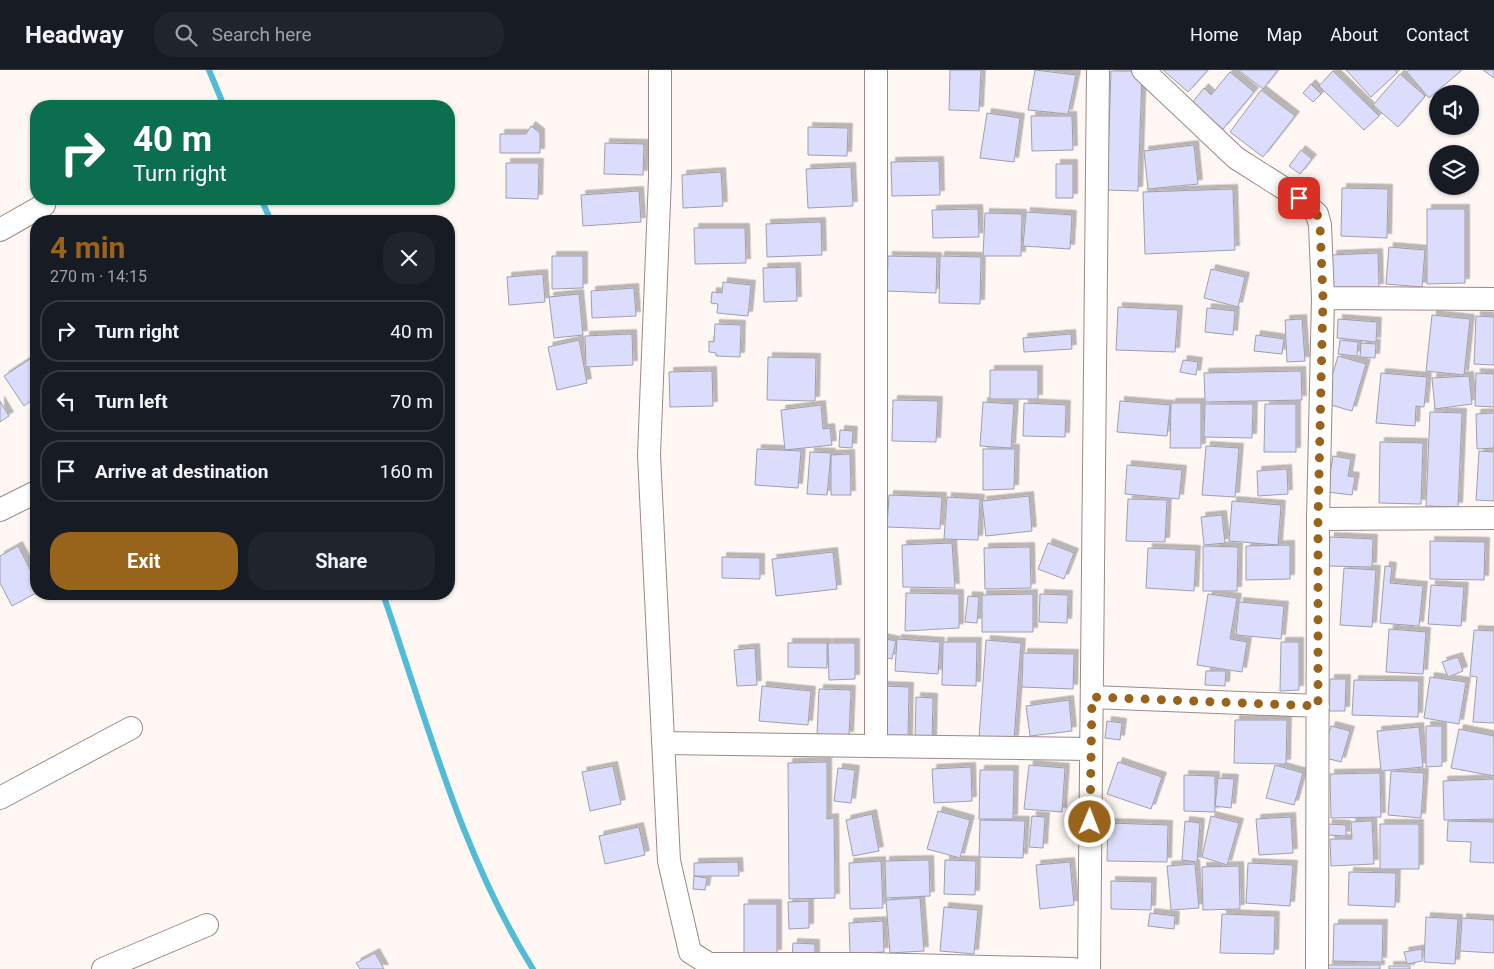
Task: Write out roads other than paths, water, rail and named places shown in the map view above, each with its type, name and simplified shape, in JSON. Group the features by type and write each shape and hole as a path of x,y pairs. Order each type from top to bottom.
{"street":[{"path":"660,70 660,177 649,455 669,861 686,942 690,952 709,964 868,964 1073,969"},
{"path":"876,70 876,746"},
{"path":"1089,969 1098,70"},
{"path":"1143,70 1236,158 1299,198 1317,214 1320,225 1323,298 1318,519 1316,969"},
{"path":"0,230 44,206"},
{"path":"1323,298 1494,300"},
{"path":"0,510 30,495"},
{"path":"1318,519 1494,518"},
{"path":"1092,697 1318,706"},
{"path":"0,798 131,728"},
{"path":"663,743 1091,749"},
{"path":"103,969 207,925"}],"waterway":[{"path":"209,70 222,100"},
{"path":"264,205 268,215"},
{"path":"385,600 431,738 466,833 485,880 533,969"}]}
